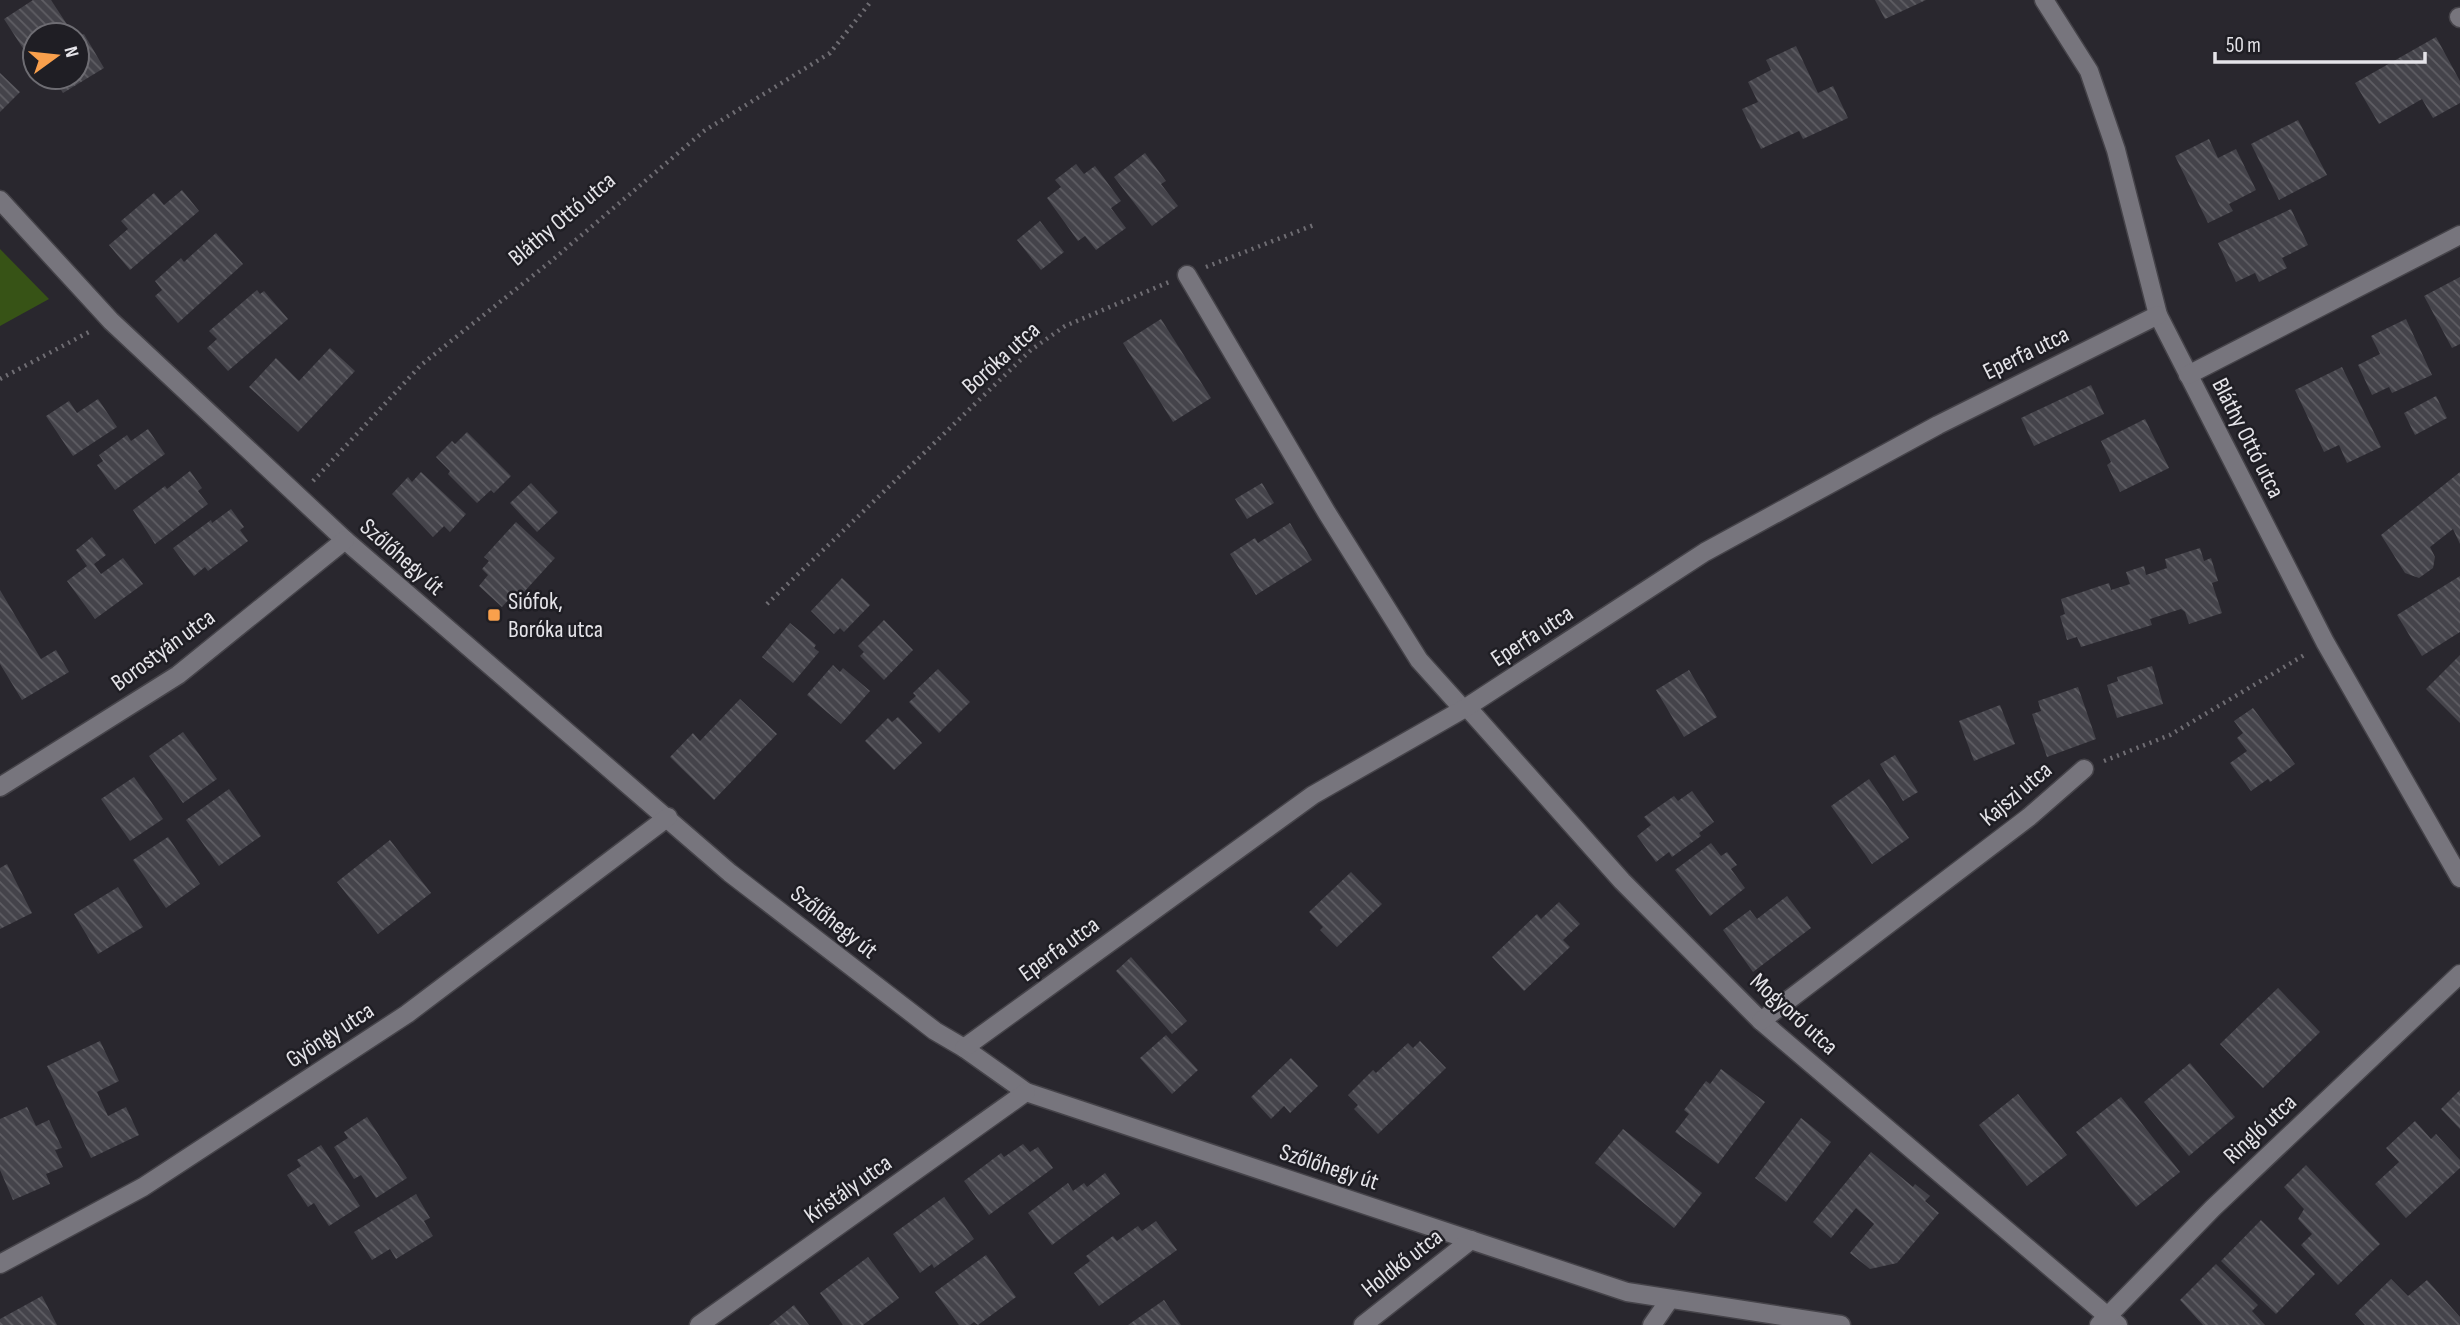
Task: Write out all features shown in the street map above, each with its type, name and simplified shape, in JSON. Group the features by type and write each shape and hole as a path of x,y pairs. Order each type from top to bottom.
{"street":[{"name":"Bláthy Ottó utca","path":"2044,0 2089,71 2116,150 2158,315 2326,642 2460,878"},
{"name":"Szőlőhegy út","path":"0,200 111,321 345,540 730,873 935,1031 1026,1092 1627,1292 1841,1325"},
{"path":"2188,375 2460,234"},
{"name":"Mogyoró utca","path":"1187,275 1327,513 1419,660 1622,881 1761,1021 2108,1323"},
{"name":"Eperfa utca","path":"964,1048 1313,795 1465,708 1705,552 1937,425 2158,315"},
{"name":"Borostyán utca","path":"0,787 178,675 345,540"},
{"name":"Kajszi utca","path":"1761,1021 2029,817 2084,769"},
{"name":"Gyöngy utca","path":"0,1264 142,1188 407,1014 668,817"},
{"name":"Ringló utca","path":"2108,1323 2213,1208 2460,974"},
{"name":"Kristály utca","path":"699,1325 1026,1092"},
{"name":"Holdkő utca","path":"1363,1325 1471,1240"},
{"path":"1652,1325 1670,1299"}],"path":[{"name":"Bláthy Ottó utca","path":"298,496 421,365 551,262 704,131 831,53 872,0"},
{"name":"Boróka utca","path":"767,604 1031,350 1065,326 1314,225"},
{"path":"0,379 111,321"},
{"name":"Kajszi utca","path":"2084,769 2170,735 2326,642"}],"green space":[{"path":"0,249 49,299 0,326"}],"building":[{"path":"33,0 51,0 65,21 21,21 21,45 4,19"},
{"path":"1875,0 1926,0 1885,19"},
{"path":"2436,37 2460,81 2460,103 2433,118 2422,99 2379,124 2355,83"},
{"path":"91,46 104,68 91,76"},
{"path":"1796,46 1818,93 1833,86 1848,118 1803,139 1799,131 1761,149 1742,109 1758,102 1748,82 1771,70 1766,60"},
{"path":"0,73 20,92 0,112"},
{"path":"2298,120 2327,175 2279,200 2251,144"},
{"path":"2209,139 2218,158 2236,149 2256,190 2229,204 2233,211 2208,223 2175,156"},
{"path":"1145,153 1166,181 1161,184 1178,206 1152,226 1114,177"},
{"path":"1076,164 1084,174 1095,166 1121,201 1111,208 1126,228 1096,250 1085,236 1078,241 1047,198 1061,187 1055,180"},
{"path":"182,190 199,211 130,270 109,245 128,229 121,221 154,193 164,205"},
{"path":"2291,209 2308,245 2282,258 2287,268 2259,282 2255,273 2236,282 2218,243"},
{"path":"1040,221 1064,252 1041,270 1017,240"},
{"path":"216,233 243,264 178,323 155,296 162,290 155,281 181,258 184,262"},
{"path":"2460,277 2460,344 2452,348 2424,296"},
{"path":"257,290 260,294 264,291 288,319 228,371 207,348 217,339 209,331"},
{"path":"1161,319 1211,398 1173,422 1123,343"},
{"path":"2406,319 2432,375 2392,393 2389,387 2372,395 2358,365 2380,354 2371,336"},
{"path":"330,348 355,371 298,432 249,387 276,358 299,381"},
{"path":"2342,367 2381,447 2347,463 2339,445 2324,452 2295,390"},
{"path":"2091,385 2104,414 2034,446 2021,418"},
{"path":"2436,396 2447,418 2415,435 2404,413"},
{"path":"98,399 117,427 73,456 46,416 69,401 77,413"},
{"path":"2145,419 2169,468 2120,492 2107,465 2111,462 2101,441"},
{"path":"148,429 165,454 115,490 97,465 103,461 99,455 127,435 131,441"},
{"path":"467,432 511,476 494,493 491,490 477,503 448,474 450,471 436,457 452,441 455,444"},
{"path":"190,471 202,488 198,491 208,504 155,544 133,510"},
{"path":"421,472 466,514 450,532 444,526 433,537 392,494 408,477 412,482"},
{"path":"2460,472 2460,544 2453,529 2430,547 2435,557 2433,568 2419,578 2405,573 2381,535"},
{"path":"531,483 558,512 537,532 510,503"},
{"path":"1262,483 1274,503 1247,519 1235,499"},
{"path":"231,509 244,527 240,530 248,541 208,571 205,567 194,576 173,548"},
{"path":"516,522 555,558 514,603 510,598 502,607 479,586 488,575 482,569 489,561 484,557"},
{"path":"1290,523 1312,560 1256,595 1230,554 1255,538 1258,543"},
{"path":"92,537 106,555 94,564 101,574 123,558 143,584 95,619 67,581 87,566 76,550"},
{"path":"2200,548 2204,561 2211,558 2218,581 2212,583 2222,613 2189,624 2185,612 2181,609 2150,619 2152,625 2081,647 2077,637 2067,640 2060,616 2065,614 2061,599 2109,583 2111,590 2130,584 2126,572 2144,566 2146,575 2167,568 2165,559"},
{"path":"2460,576 2460,632 2422,656 2397,615"},
{"path":"842,578 870,605 844,632 840,628 834,634 811,611"},
{"path":"0,590 41,659 56,650 69,672 22,700 0,664"},
{"path":"884,620 913,650 884,680 860,656 864,652 858,646"},
{"path":"790,623 816,645 814,648 819,652 793,683 762,657"},
{"path":"2460,655 2460,723 2426,689"},
{"path":"833,665 840,672 843,668 870,691 841,724 807,695"},
{"path":"2152,666 2163,704 2117,718 2107,685 2118,681 2117,677"},
{"path":"938,669 970,702 939,733 909,702 916,696 913,693"},
{"path":"1689,670 1717,717 1684,737 1656,690"},
{"path":"2078,687 2096,739 2047,757 2032,714 2041,711 2038,701"},
{"path":"740,699 777,734 714,800 670,757 693,733 700,741"},
{"path":"2000,705 2015,744 1974,761 1959,721"},
{"path":"2253,708 2295,764 2270,782 2268,779 2251,791 2230,763 2247,751 2237,738 2243,733 2234,721"},
{"path":"898,717 922,743 894,770 865,741 888,718 892,722"},
{"path":"183,732 217,779 183,803 149,756"},
{"path":"1895,755 1918,792 1903,801 1880,764"},
{"path":"134,777 163,819 130,841 101,799"},
{"path":"1869,779 1909,838 1872,864 1831,806"},
{"path":"229,789 261,836 219,866 186,820"},
{"path":"1692,791 1714,822 1699,833 1701,836 1672,857 1669,852 1656,862 1637,836 1651,825 1644,817 1674,796 1678,801"},
{"path":"168,837 200,884 166,908 133,860"},
{"path":"390,840 431,893 378,934 337,882"},
{"path":"1711,843 1721,856 1727,852 1737,865 1731,869 1745,888 1710,916 1675,870"},
{"path":"7,864 32,913 0,929 0,868"},
{"path":"1351,872 1382,904 1337,947 1320,930 1323,927 1309,912"},
{"path":"118,887 143,927 98,954 74,914"},
{"path":"1787,896 1811,928 1753,972 1723,930 1750,910 1757,919"},
{"path":"1559,902 1580,924 1563,940 1570,947 1524,991 1492,957 1537,914 1541,919"},
{"path":"1131,957 1187,1021 1172,1034 1116,971"},
{"path":"2278,988 2320,1032 2263,1088 2220,1044"},
{"path":"1166,1035 1198,1070 1172,1094 1140,1058"},
{"path":"100,1041 119,1081 97,1092 108,1116 126,1107 139,1135 91,1158 47,1066"},
{"path":"1420,1041 1446,1068 1378,1134 1354,1109 1358,1105 1348,1095 1373,1070 1376,1073 1408,1043 1413,1048"},
{"path":"1291,1058 1318,1086 1290,1113 1284,1106 1271,1119 1251,1097"},
{"path":"2190,1063 2235,1117 2189,1156 2144,1102"},
{"path":"1721,1069 1765,1102 1718,1164 1675,1132 1689,1114 1684,1110 1706,1081 1710,1084"},
{"path":"2460,1090 2460,1129 2441,1109"},
{"path":"2018,1094 2067,1155 2027,1186 1979,1125"},
{"path":"2121,1097 2180,1172 2136,1207 2076,1132"},
{"path":"27,1107 36,1126 49,1120 62,1148 55,1150 63,1167 46,1174 50,1184 13,1200 0,1170 0,1119"},
{"path":"367,1117 407,1178 376,1198 361,1175 354,1179 334,1147 348,1138 344,1132"},
{"path":"1801,1118 1831,1142 1786,1202 1755,1178"},
{"path":"2415,1121 2431,1139 2436,1134 2460,1160 2460,1168 2406,1218 2375,1184 2399,1162 2386,1148"},
{"path":"1623,1129 1702,1193 1674,1228 1595,1163"},
{"path":"1023,1144 1030,1152 1038,1147 1053,1168 989,1215 964,1181 1001,1153 1004,1157"},
{"path":"321,1145 360,1206 329,1226 314,1203 308,1207 287,1175 301,1166 297,1160"},
{"path":"1871,1152 1913,1187 1915,1184 1930,1196 1925,1201 1939,1213 1897,1263 1870,1269 1850,1253 1874,1224 1856,1208 1831,1238 1813,1222"},
{"path":"2306,1165 2380,1244 2338,1285 2301,1245 2312,1234 2298,1219 2304,1209 2284,1187"},
{"path":"1105,1173 1120,1194 1052,1245 1028,1213 1068,1183 1073,1191 1084,1183 1087,1187"},
{"path":"416,1194 430,1218 424,1221 433,1236 396,1259 390,1249 372,1260 354,1232"},
{"path":"944,1197 974,1239 934,1268 932,1264 920,1273 893,1234"},
{"path":"2261,1220 2315,1274 2276,1314 2221,1261"},
{"path":"1156,1221 1177,1250 1099,1306 1074,1273 1090,1261 1086,1256 1113,1236 1117,1241 1138,1226 1142,1231"},
{"path":"986,1255 1016,1297 978,1325 974,1322 970,1325 959,1325 935,1292"},
{"path":"868,1257 899,1298 863,1325 843,1325 820,1293"},
{"path":"2216,1264 2258,1305 2252,1311 2265,1325 2203,1325 2180,1300"},
{"path":"2391,1279 2408,1296 2427,1280 2460,1317 2460,1325 2365,1325 2355,1314"},
{"path":"42,1296 57,1325 0,1325 0,1319"},
{"path":"1164,1300 1181,1325 1128,1325"},
{"path":"794,1305 809,1325 769,1325"}],"place":[{"name":"Siófok, Boróka utca","path":"494,615"}]}
